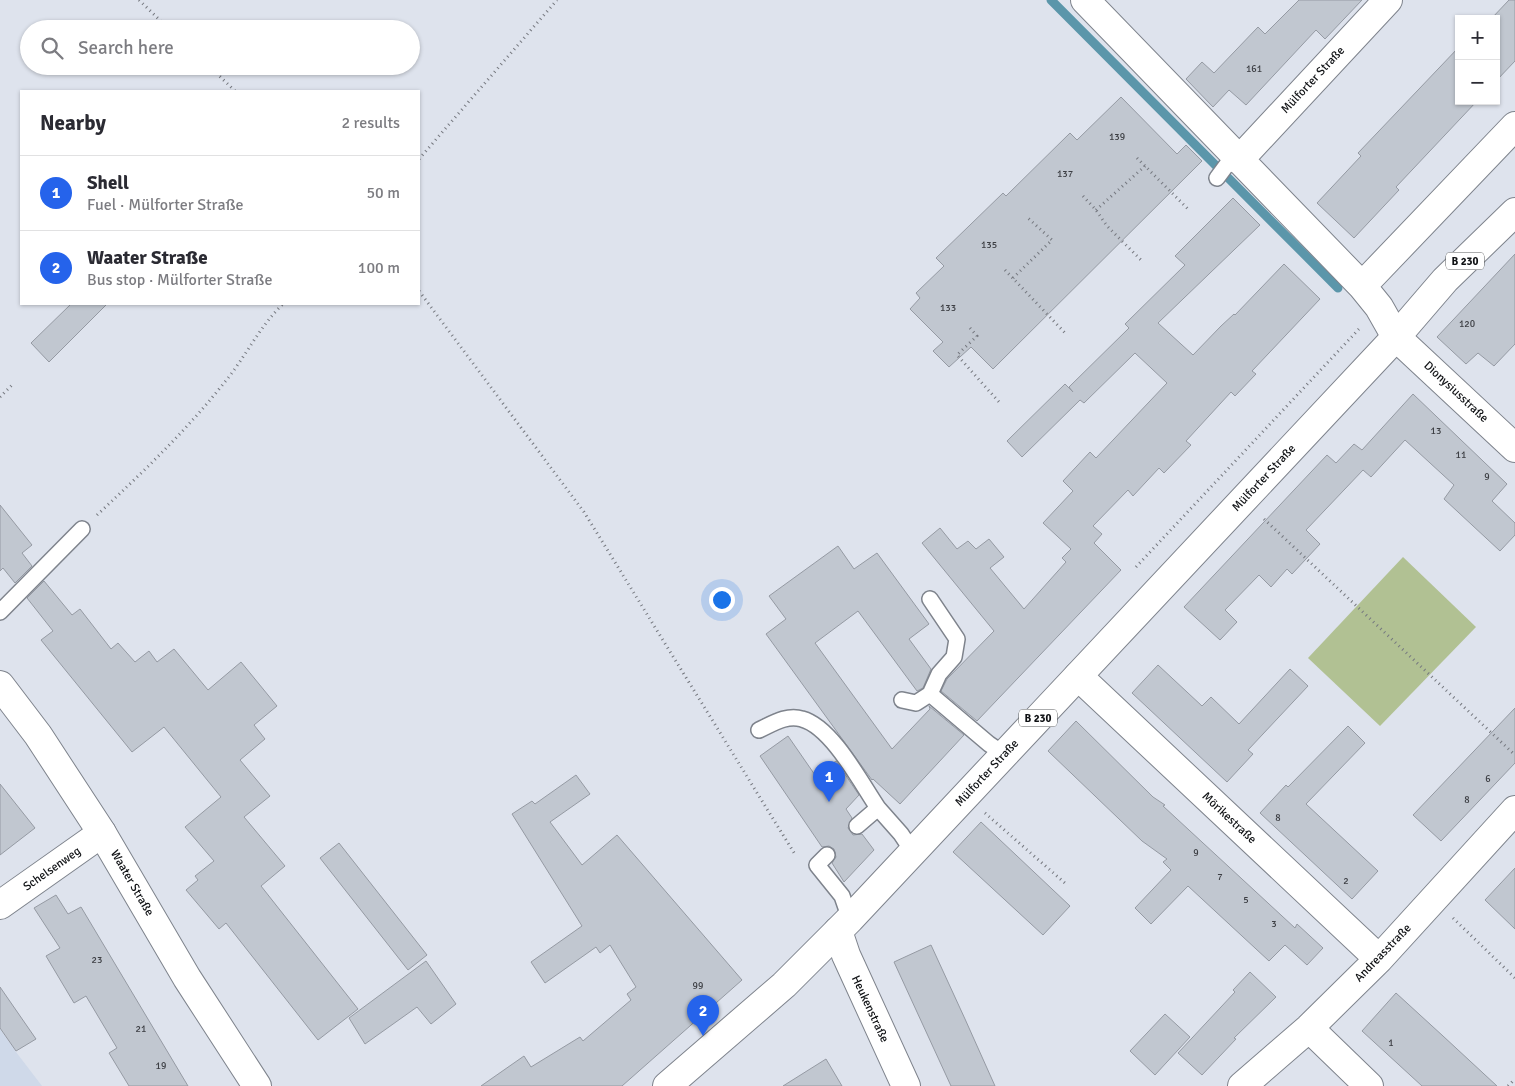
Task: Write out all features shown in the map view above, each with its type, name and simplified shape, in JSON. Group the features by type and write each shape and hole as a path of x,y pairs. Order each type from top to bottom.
{"street":[{"path":"1085,0 1229,165 1362,286 1379,307 1396,337"},
{"name":"Mülforter Straße","path":"1229,165 1388,0"},
{"path":"1362,286 1515,126"},
{"name":"Mülforter Straße","path":"667,1086 784,985 844,925 1396,337 1445,280 1515,212"},
{"name":"Dionysiusstraße","path":"1396,337 1515,448"},
{"name":"Mörikestraße","path":"1078,676 1379,959"},
{"name":"Waater Straße","path":"0,685 38,735 102,833 188,978 257,1086"},
{"name":"Andreasstraße","path":"1242,1086 1309,1028 1379,959 1515,810"},
{"name":"Schelsenweg","path":"0,905 102,833"},
{"name":"Heukenstraße","path":"844,925 846,955 906,1086"},
{"path":"1309,1028 1369,1086"}],"lane":[{"path":"0,612 82,529"},
{"path":"902,700 916,703 930,694 939,674 954,657 957,639 930,599"},
{"path":"930,694 1004,754"},
{"path":"759,730 784,718 801,718 816,725 829,738 878,808 901,834 913,852"},
{"path":"857,826 878,808"},
{"path":"827,855 817,865 842,896 844,925"}],"path":[{"path":"139,0 160,20"},
{"path":"420,158 557,0"},
{"path":"218,75 234,90"},
{"path":"1137,158 1190,210"},
{"path":"1096,210 1145,166"},
{"path":"1083,196 1107,226 1141,260"},
{"path":"1013,278 1052,240 1028,218"},
{"path":"1005,270 1067,334"},
{"path":"420,292 584,512 798,858"},
{"path":"82,529 168,448 225,382 269,318 282,305"},
{"path":"1136,567 1362,325"},
{"path":"970,328 977,336 957,355 999,402"},
{"path":"0,397 12,385"},
{"path":"1244,500 1515,755"},
{"path":"967,795 1066,884"},
{"path":"1434,900 1515,978"},
{"path":"1508,1086 1515,1079"}],"shaded area":[{"path":"0,1029 16,1052 42,1086 0,1086"}],"green space":[{"path":"1403,557 1476,627 1380,726 1308,658"}],"building":[{"path":"1299,0 1362,0 1325,39 1316,30 1246,105 1229,90 1213,107 1186,79 1202,62 1214,73 1258,27 1265,34"},
{"path":"1509,0 1515,0 1515,61 1500,77 1500,15 1495,15"},
{"path":"1455,51 1455,105 1473,105 1396,187 1399,190 1354,238 1317,203 1361,156 1358,153"},
{"path":"1121,97 1177,154 1186,145 1202,161 993,369 971,347 949,367 933,351 943,342 910,309 920,298 916,293 944,266 936,258 1003,193 1006,196 1070,133 1077,140"},
{"path":"1233,198 1260,225 1158,323 1193,355 1284,264 1320,299 1252,371 1256,374 1235,396 1231,392 1186,441 1191,445 1164,473 1159,468 1133,496 1128,490 1093,526 1102,534 1094,543 1121,570 977,721 941,691 947,679 994,631 922,543 940,528 957,549 968,541 976,549 989,539 1004,557 990,568 1024,609 1066,562 1062,558 1071,549 1043,523 1073,491 1063,481 1090,452 1096,458 1167,383 1135,353 1084,403 1080,400 1022,457 1007,441 1065,384 1073,392 1069,387 1129,328 1125,324 1185,265 1175,256"},
{"path":"1515,254 1515,344 1494,366 1478,353 1466,364 1437,337"},
{"path":"70,305 106,305 49,362 31,343"},
{"path":"1413,394 1507,484 1492,501 1515,523 1515,535 1500,551 1444,499 1454,485 1405,440 1371,477 1363,470 1306,530 1320,544 1292,574 1287,569 1271,587 1259,575 1225,610 1237,622 1220,640 1184,607 1327,455 1336,463 1354,444 1362,450"},
{"path":"0,505 32,545 22,553 32,566 15,583 3,568 0,571"},
{"path":"838,546 854,569 877,553 929,624 909,639 931,669 923,688 917,691 858,611 815,643 892,749 930,709 929,706 964,735 900,804 872,780 766,634 786,619 769,596"},
{"path":"44,581 72,615 80,609 111,649 118,643 135,662 149,651 157,662 174,649 208,690 241,662 277,706 254,725 265,739 240,760 270,796 244,817 285,866 261,886 358,1009 318,1040 226,923 219,929 186,890 198,880 195,876 214,861 185,827 221,797 164,727 132,752 41,640 53,631 27,598"},
{"path":"1158,665 1202,706 1211,697 1239,724 1290,669 1308,686 1248,750 1253,754 1227,782 1132,693"},
{"path":"1515,708 1515,763 1441,841 1413,815"},
{"path":"1076,721 1153,797 1165,805 1163,806 1295,928 1297,924 1323,948 1307,965 1285,945 1269,961 1188,886 1151,924 1135,908 1171,870 1163,862 1167,859 1142,841 1048,751"},
{"path":"1348,726 1365,743 1306,804 1378,871 1352,899 1260,813 1286,785 1288,787"},
{"path":"788,736 815,775 836,761 859,795 846,809 852,818 848,828 853,835 862,834 874,850 844,882 832,863 836,857 834,849 829,846 822,847 760,756"},
{"path":"576,775 590,794 550,822 582,865 617,835 742,980 622,1086 481,1086 524,1056 531,1067 580,1037 583,1041 631,1000 627,994 636,987 610,945 600,953 596,947 545,983 531,962 582,926 512,814 532,801 535,804"},
{"path":"0,784 35,828 0,855"},
{"path":"981,822 1070,906 1043,935 953,852"},
{"path":"339,843 427,955 408,970 320,858"},
{"path":"1515,868 1515,929 1485,900"},
{"path":"56,895 68,914 81,907 188,1086 129,1086 109,1053 117,1048 86,996 74,1003 46,956 60,948 34,908"},
{"path":"931,945 995,1086 951,1086 894,962"},
{"path":"426,961 456,1004 431,1024 417,1007 365,1044 349,1018"},
{"path":"1250,972 1276,997 1234,1038 1236,1039 1202,1075 1178,1053 1235,992 1233,990"},
{"path":"0,987 36,1039 16,1051 0,1028"},
{"path":"1396,993 1497,1086 1422,1086 1362,1031"},
{"path":"1165,1014 1190,1037 1155,1075 1130,1051"},
{"path":"826,1059 842,1086 783,1086"}],"waterway":[{"path":"1051,0 1338,288"}],"place":[{"name":"Shell","path":"829,802"},
{"name":"Waater Straße","path":"703,1036"}]}
